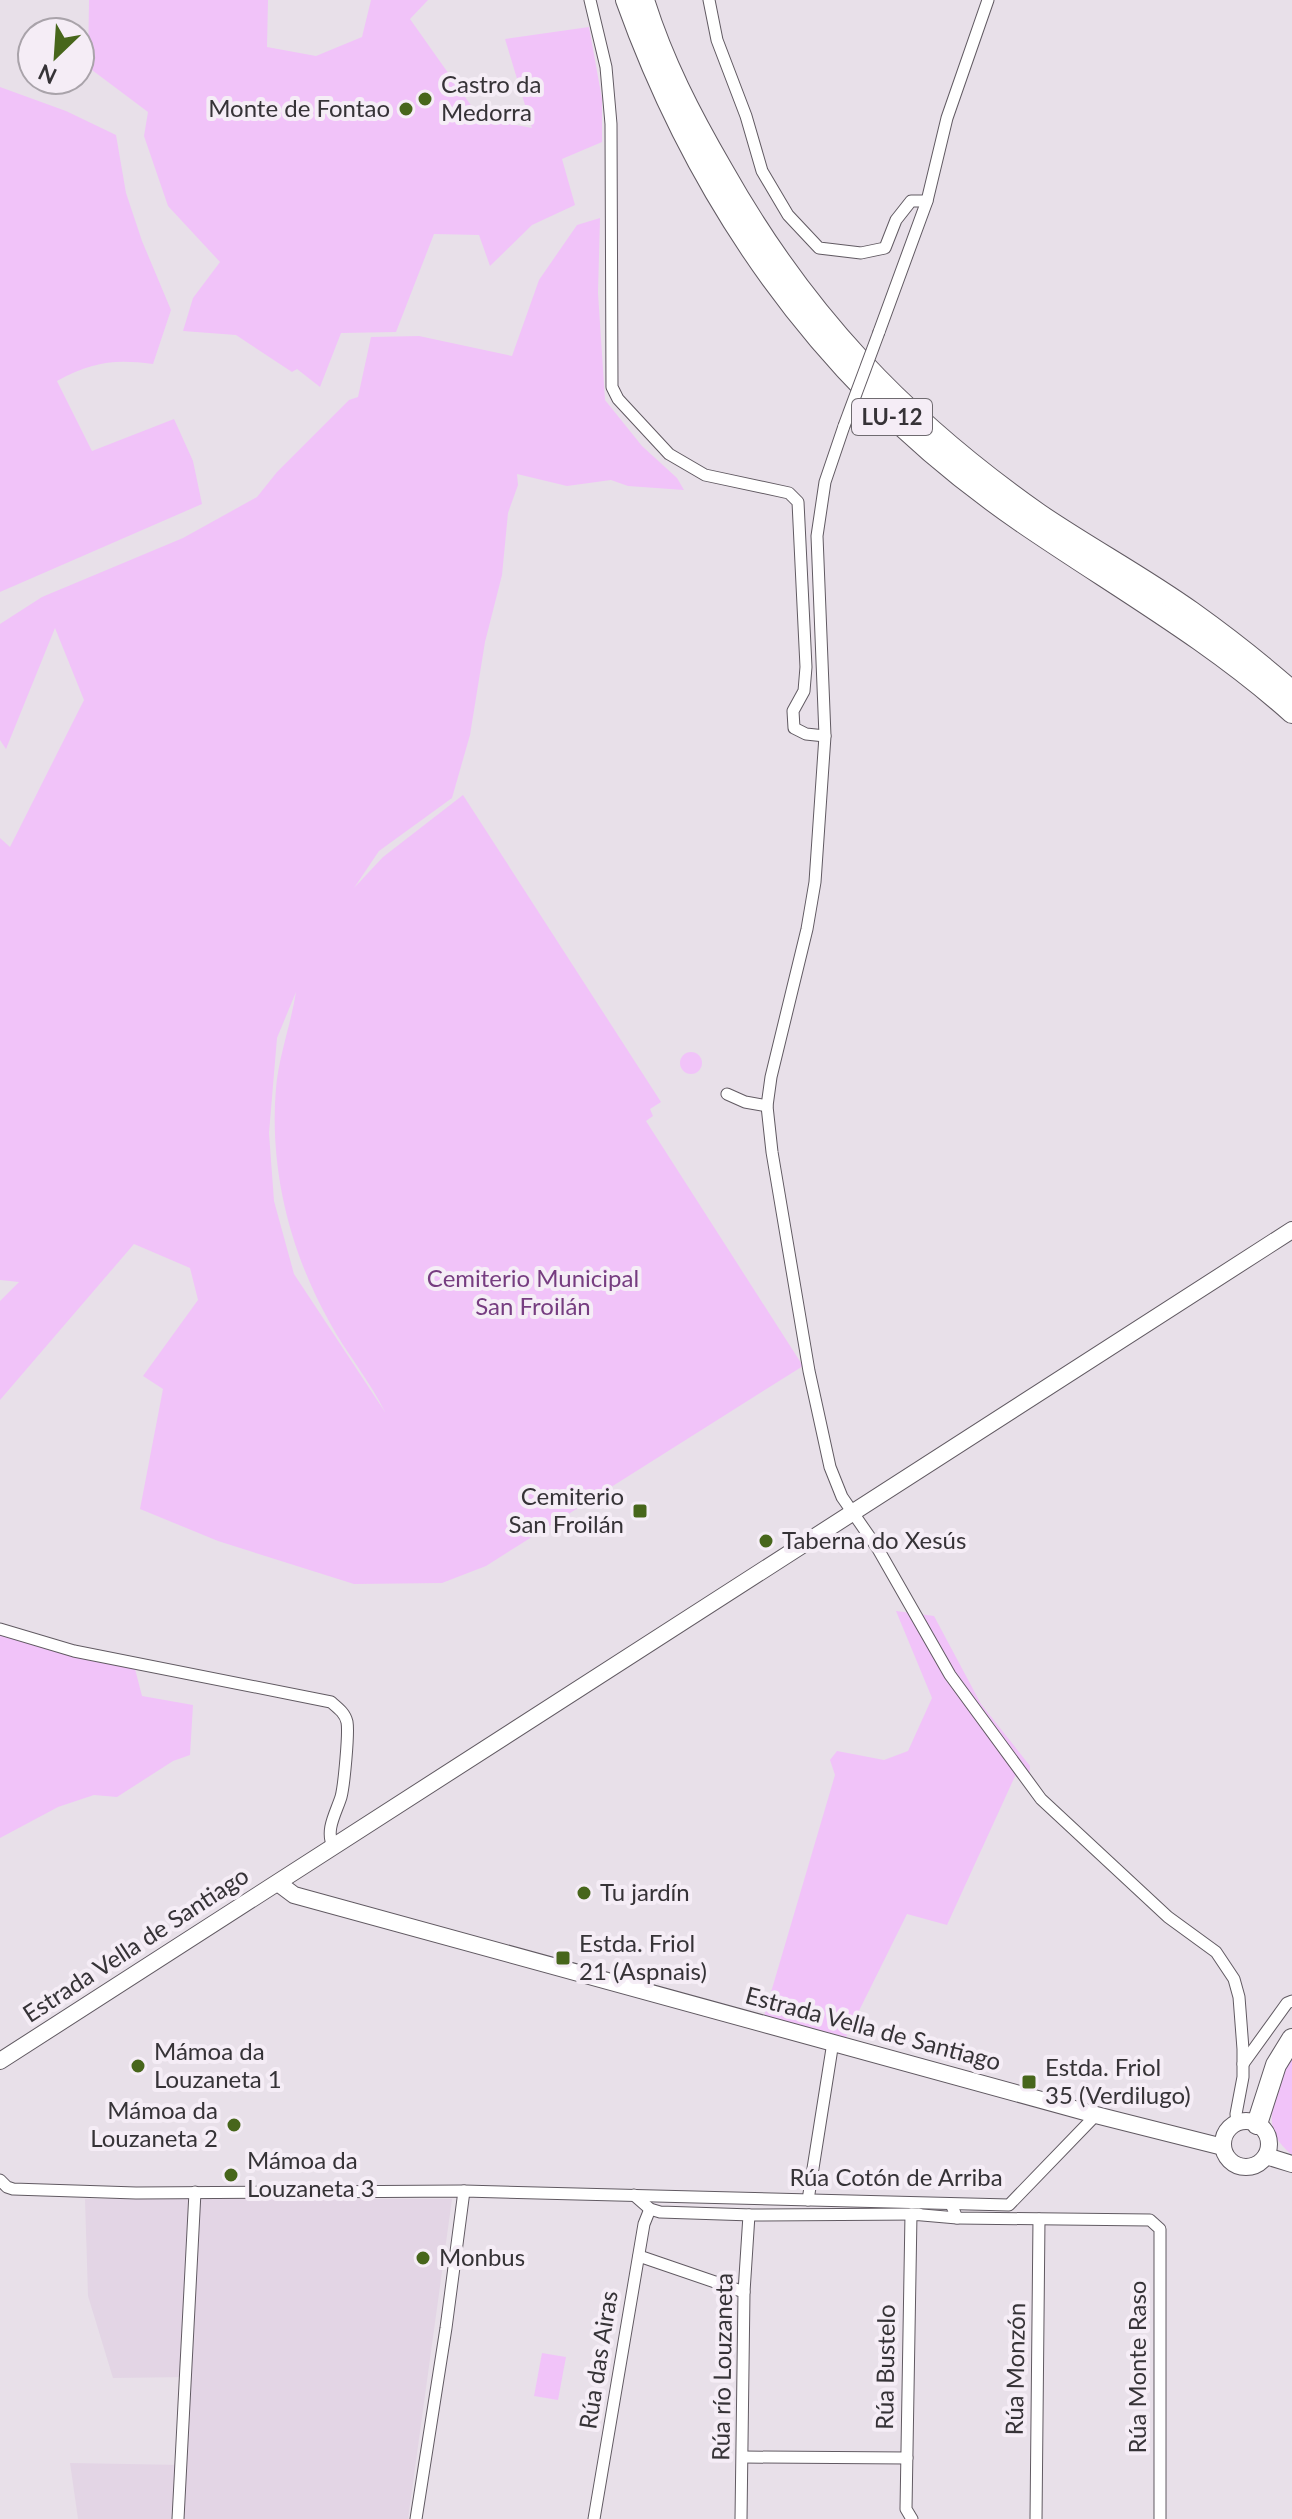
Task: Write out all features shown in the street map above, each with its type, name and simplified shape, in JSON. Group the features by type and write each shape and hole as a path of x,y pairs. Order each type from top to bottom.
{"highway":[{"name":"LU-12","path":"626,0 661,91 707,182 765,272 855,380 934,455 980,492 1180,624 1248,674 1292,713"},
{"name":"LU-12","path":"644,0 675,81 748,216 807,300 843,342 915,416 961,456 1040,514 1191,611 1292,691"},
{"path":"1247,2123 1292,2039"}],"main road":[{"path":"278,1883 1292,1230"},
{"name":"Estrada Vella de Santiago","path":"0,2061 278,1883 294,1895 1223,2147 1232,2163 1244,2168 1257,2165 1266,2156 1292,2164"},
{"path":"1223,2147 1226,2132 1247,2123 1263,2128 1269,2140 1266,2156"}],"street":[{"path":"590,0 606,67 611,124 612,387 618,399 669,454 705,475 789,493 798,502 806,667 804,691 793,711 794,728 806,734 825,736"},
{"path":"709,0 717,40 746,116 762,171 788,215 819,248 861,253 885,248 896,220 911,201 927,201"},
{"path":"988,0 947,118 927,201 825,482 817,536 825,736 815,882 798,972 771,1077 767,1106 772,1152 811,1381 830,1467 842,1497 878,1549 950,1675 1041,1799 1168,1917 1216,1952 1234,1979 1239,1997 1247,2123"},
{"path":"727,1094 745,1102 767,1106"},
{"path":"0,1629 74,1651 331,1702 343,1712 347,1723 342,1793 329,1830 333,1846"},
{"path":"1243,2065 1264,2033 1287,2003 1292,2001"},
{"path":"808,2200 833,2042"},
{"name":"Rúa Cotón de Arriba","path":"0,2180 13,2189 464,2191 1009,2205 1096,2115"},
{"path":"416,2519 464,2191"},
{"path":"178,2519 195,2192"},
{"path":"633,2195 652,2208 750,2215 942,2213 951,2204 957,2218"},
{"path":"652,2208 659,2196"},
{"name":"Rúa río Louzaneta","path":"741,2519 744,2292 750,2215 760,2205 752,2198"},
{"name":"Rúa das Airas","path":"594,2519 644,2224 652,2208"},
{"path":"911,2214 1039,2219"},
{"name":"Rúa Bustelo","path":"911,2214 906,2509 912,2519"},
{"name":"Rúa Monte Raso","path":"1039,2219 1150,2220 1160,2229 1160,2519"},
{"name":"Rúa Monzón","path":"1036,2519 1039,2219"},
{"path":"639,2256 744,2292"},
{"path":"743,2457 907,2458"}],"shaded area":[{"path":"85,2199 452,2199 408,2519 78,2519 70,2463 184,2465 189,2377 113,2378 88,2296"}],"green space":[{"path":"89,0 268,0 267,47 316,56 362,37 371,0 428,0 410,19 480,118 532,128 505,39 589,27 602,99 602,142 562,159 575,205 532,225 490,266 479,235 434,234 396,332 341,333 320,387 297,369 292,372 236,335 183,331 193,298 220,262 168,206 144,136 148,112 96,73 96,16 89,16"},
{"path":"0,87 16,93 16,96 25,96 66,111 116,135 126,193 171,310 153,364 104,364 57,381 92,451 174,419 193,461 202,504 0,592"},
{"name":"Cemiterio Municipal San Froilán","path":"600,218 598,293 605,400 642,446 677,478 684,490 628,486 611,480 567,486 517,474 518,485 508,513 502,575 485,642 470,735 452,798 379,851 354,888 383,857 463,795 661,1102 650,1109 653,1116 646,1121 803,1366 486,1566 442,1583 354,1584 218,1541 140,1509 163,1389 143,1376 198,1300 190,1268 134,1244 0,1400 0,1301 19,1282 0,1280 0,838 10,847 84,700 55,628 6,749 0,740 0,624 42,597 183,538 257,497 277,472 349,400 358,397 371,337 419,336 512,356 539,280 577,225","holes":["296,992 276,1088 276,1149 285,1209 293,1239 316,1296 385,1412 294,1274 274,1201 269,1133 277,1038"]},
{"path":"687,1052 695,1052 702,1063 695,1074 687,1074 680,1067 680,1059"},
{"path":"896,1611 934,1616 981,1704 1030,1766 1029,1781 1016,1774 947,1925 907,1914 846,2037 764,2016 835,1775 830,1760 837,1751 884,1760 908,1751 932,1698"},
{"path":"0,1634 135,1669 142,1696 193,1705 190,1755 173,1761 117,1797 94,1795 58,1807 0,1838"},
{"path":"1292,2059 1292,2155 1275,2134 1272,2119 1280,2084"},
{"path":"542,2353 566,2357 558,2400 534,2396"}],"place":[{"name":"Castro da Medorra","path":"425,99"},
{"name":"Monte de Fontao","path":"406,109"},
{"name":"Cemiterio San Froilán","path":"640,1511"},
{"name":"Taberna do Xesús","path":"766,1541"},
{"name":"Tu jardín","path":"584,1893"},
{"name":"Estda. Friol 21 (Aspnais)","path":"563,1958"},
{"name":"Mámoa da Louzaneta 1","path":"138,2066"},
{"name":"Estda. Friol 35 (Verdilugo)","path":"1029,2082"},
{"name":"Mámoa da Louzaneta 2","path":"234,2125"},
{"name":"Mámoa da Louzaneta 3","path":"231,2175"},
{"name":"Monbus","path":"423,2258"}]}
